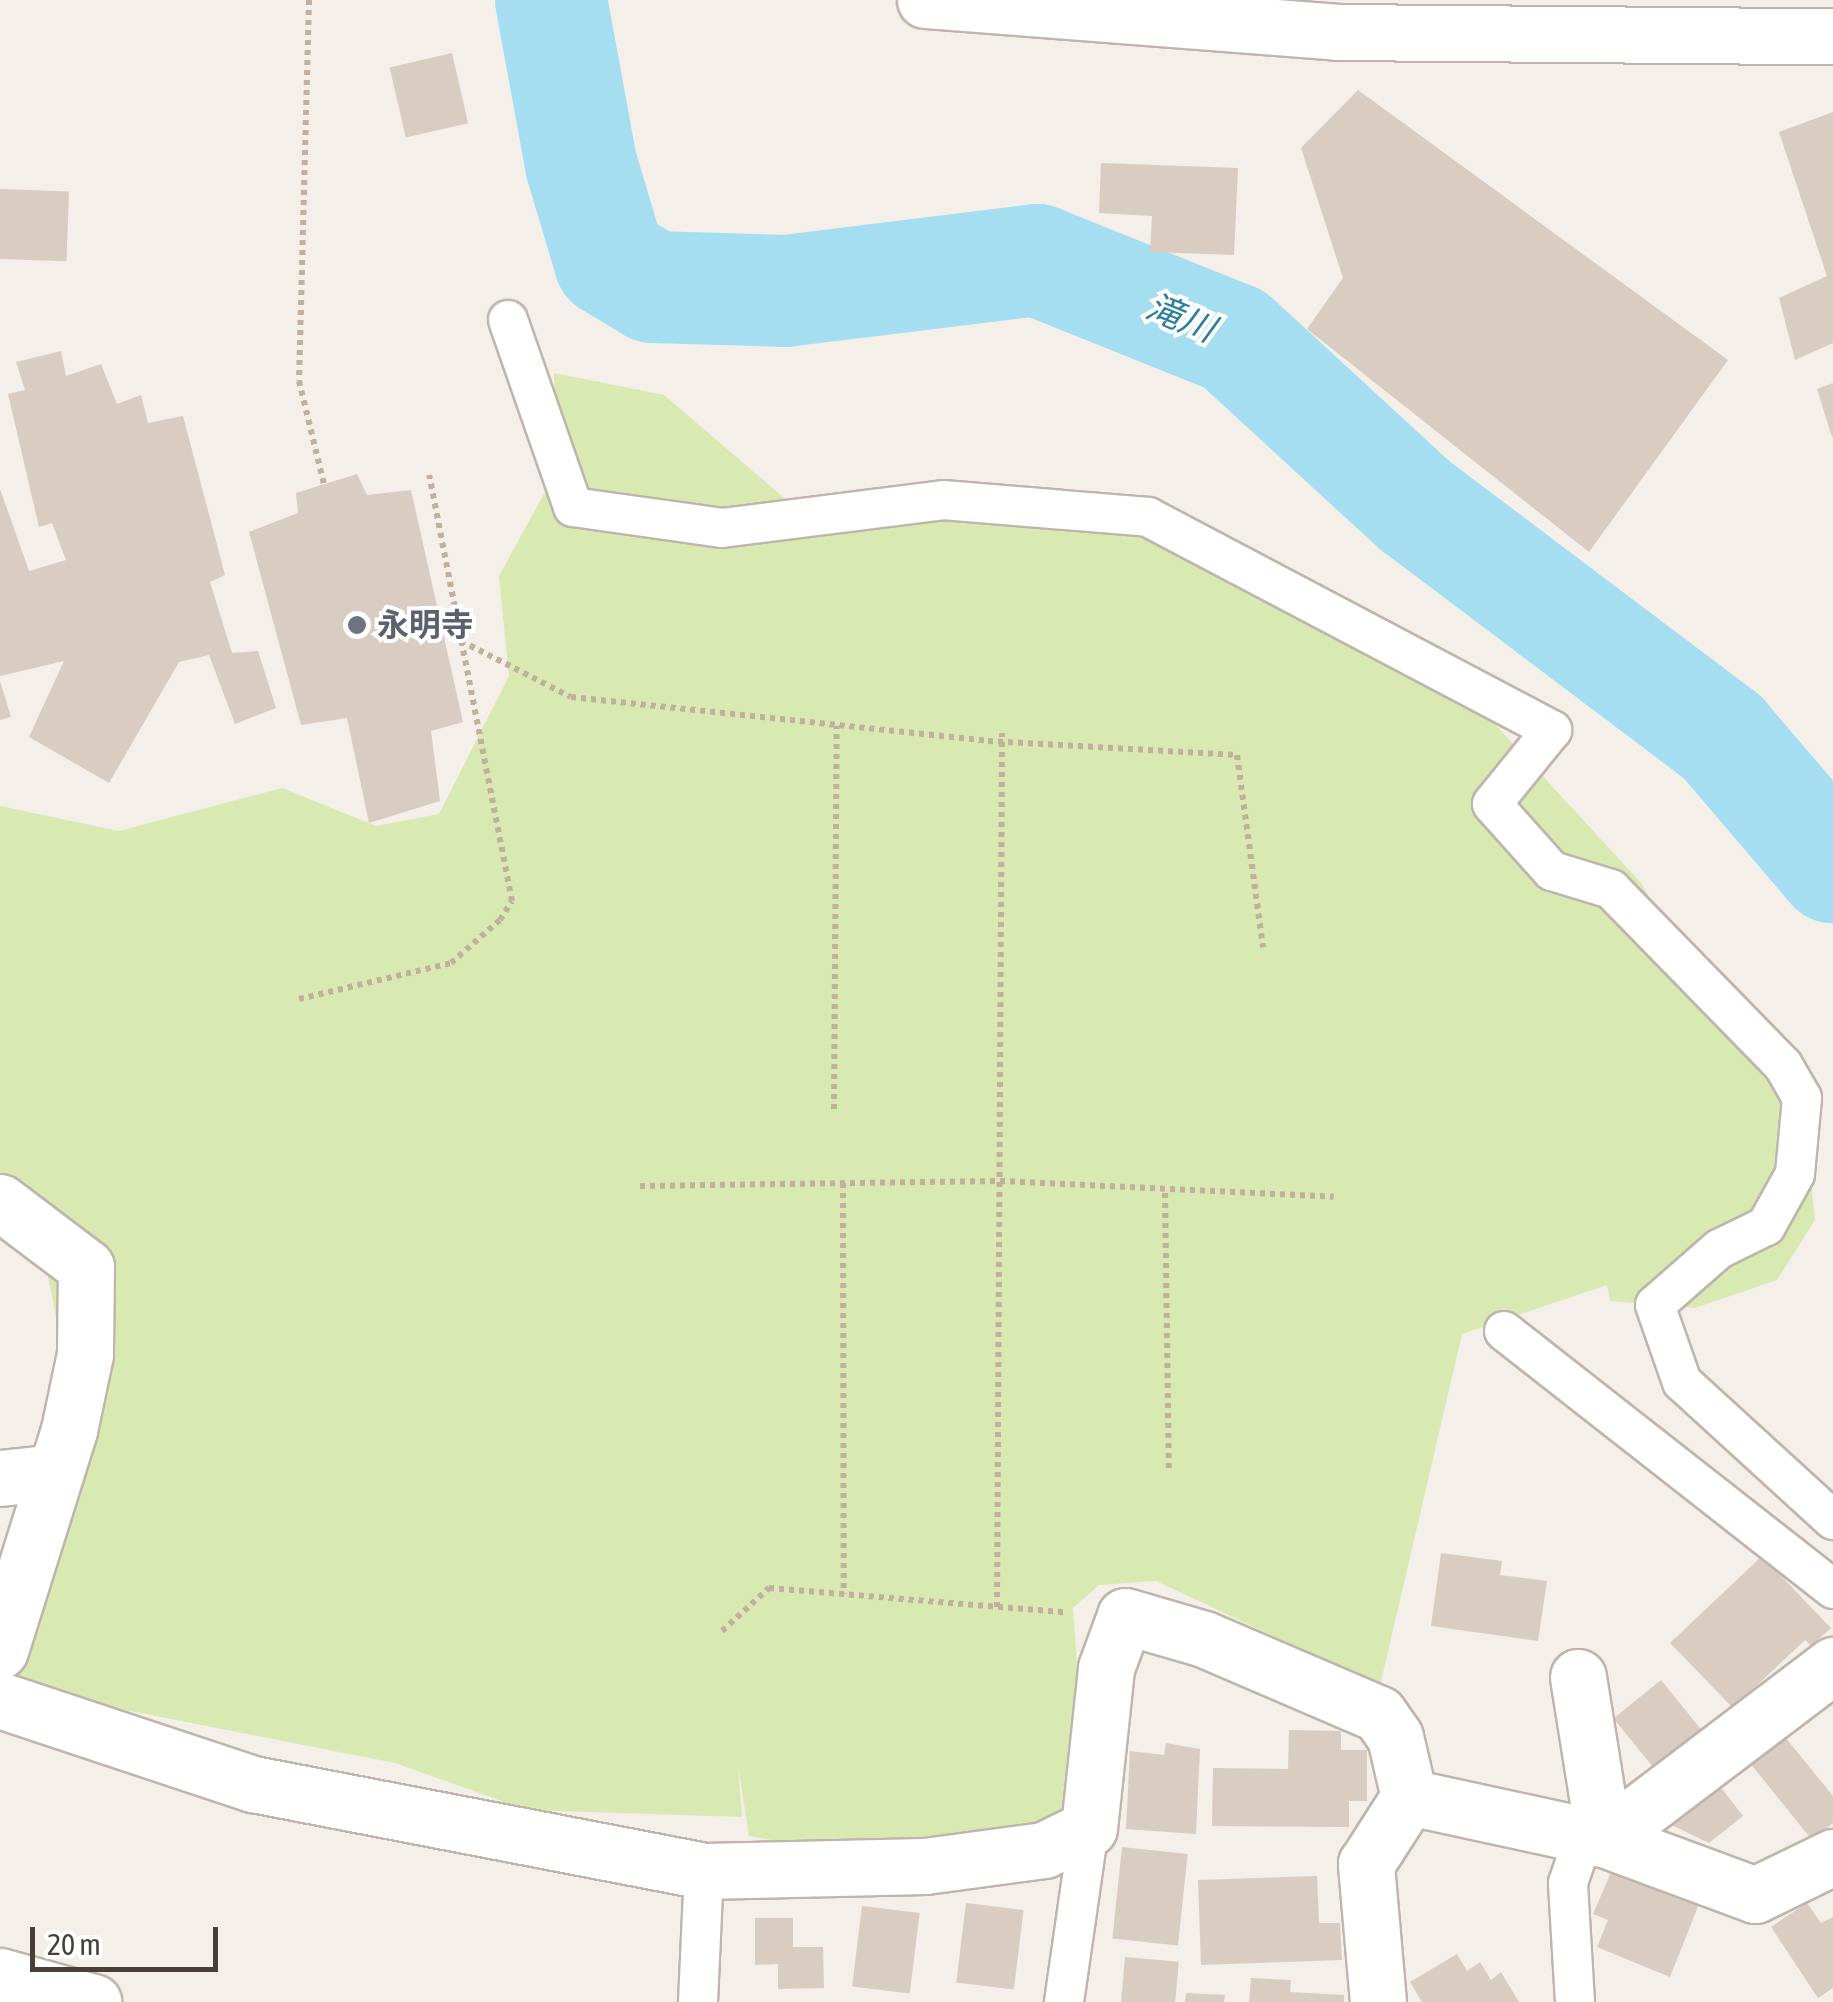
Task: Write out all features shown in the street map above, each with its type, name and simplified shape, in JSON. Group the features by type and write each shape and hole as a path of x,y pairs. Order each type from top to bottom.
{"street":[{"path":"925,0 1338,32 1833,36"},
{"path":"0,1202 86,1267 85,1354 56,1472 0,1650"},
{"path":"0,1478 56,1472"},
{"path":"0,1700 253,1784 704,1871 925,1866 1044,1850 1089,1828 1106,1668 1125,1616 1204,1639 1379,1714 1395,1736 1409,1797 1366,1864 1378,2002"},
{"path":"1594,1837 1833,1665"},
{"path":"1578,1677 1594,1837"},
{"path":"1409,1797 1594,1837 1755,1895 1831,1861"},
{"path":"0,1976 93,2002"}],"lane":[{"path":"508,320 573,508 722,528 944,500 1148,517 1552,730 1492,804 1552,871 1611,889 1783,1065 1802,1098 1794,1174 1766,1226 1719,1250 1655,1305 1682,1382 1833,1520"},
{"path":"1504,1331 1833,1589"},
{"path":"1064,2002 1089,1828"},
{"path":"1575,2002 1568,1974 1568,1883 1594,1837"},
{"path":"698,2002 704,1871"}],"path":[{"path":"309,0 299,381 324,484"},
{"path":"299,999 451,963 500,920 512,900 429,476"},
{"path":"461,641 571,698 837,726 1237,754 1263,947"},
{"path":"834,1109 837,726"},
{"path":"997,1606 1002,737"},
{"path":"640,1186 1000,1181 1165,1193 1334,1197"},
{"path":"843,1184 844,1594"},
{"path":"1165,1193 1170,1472"},
{"path":"722,1631 769,1588 1125,1616"}],"green space":[{"path":"554,373 664,395 818,527 1005,487 1129,509 1446,671 1642,884 1705,998 1779,1051 1807,1147 1815,1220 1777,1280 1695,1308 1610,1301 1607,1285 1462,1334 1380,1686 1156,1581 1099,1585 1073,1608 1089,1828 925,1866 749,1836 738,1765 742,1817 527,1810 395,1763 9,1687 78,1425 42,1247 0,1214 0,806 119,831 282,788 376,826 439,814 509,676 499,576 557,470"}],"building":[{"path":"452,53 468,123 406,138 390,67"},
{"path":"1358,90 1728,360 1589,552 1307,329 1343,278 1301,148"},
{"path":"1833,112 1833,343 1795,360 1779,298 1827,276 1779,132"},
{"path":"1101,163 1238,168 1234,255 1150,252 1152,216 1099,213"},
{"path":"0,189 69,191 67,261 0,259"},
{"path":"61,351 66,376 101,364 117,404 141,395 148,423 183,416 225,575 210,582 232,653 258,651 276,708 235,724 209,655 179,662 109,783 29,737 64,661 0,676 0,489 29,571 66,560 52,523 39,527 8,394 25,390 16,362"},
{"path":"1833,383 1833,437 1832,437 1817,389"},
{"name":"永明寺","path":"357,474 367,495 411,490 463,722 431,731 440,801 369,823 347,718 301,725 249,532 298,513 296,493"},
{"path":"0,681 11,717 0,720"},
{"path":"1441,1553 1502,1561 1500,1575 1547,1581 1538,1641 1431,1626"},
{"path":"1762,1556 1831,1628 1811,1646 1805,1640 1733,1708 1670,1643"},
{"path":"1661,1680 1701,1729 1653,1767 1614,1718"},
{"path":"1776,1726 1833,1796 1833,1823 1812,1840 1742,1753"},
{"path":"1289,1730 1341,1731 1341,1750 1367,1750 1367,1801 1349,1801 1349,1827 1212,1826 1213,1768 1288,1769"},
{"path":"1166,1743 1200,1749 1196,1834 1126,1829 1130,1751 1164,1755"},
{"path":"1709,1772 1743,1816 1709,1843 1653,1816"},
{"path":"1122,1847 1188,1854 1178,1945 1112,1938"},
{"path":"1615,1863 1701,1899 1670,1977 1597,1947 1608,1920 1593,1914"},
{"path":"1317,1876 1319,1923 1340,1923 1342,1960 1201,1965 1198,1880"},
{"path":"966,1903 1024,1910 1014,1989 956,1982"},
{"path":"1807,1903 1821,1923 1833,1917 1833,1988 1818,1998 1771,1927"},
{"path":"862,1906 920,1913 910,1993 852,1986"},
{"path":"755,1918 793,1918 793,1947 823,1947 824,1988 778,1989 778,1964 755,1965"},
{"path":"1457,1954 1467,1971 1480,1962 1491,1980 1501,1972 1519,2002 1422,2002 1410,1982"},
{"path":"1125,1957 1179,1962 1175,2002 1121,2002"},
{"path":"1251,1978 1291,1980 1290,1992 1344,1995 1344,2002 1249,2002"},
{"path":"1186,1993 1225,1995 1224,2002 1185,2002"}],"waterway":[{"name":"滝川","path":"551,0 581,164 610,261 653,287 785,291 1037,260 1234,339 1417,507 1723,738 1833,867"}],"place":[{"name":"永明寺","path":"357,625"}]}
